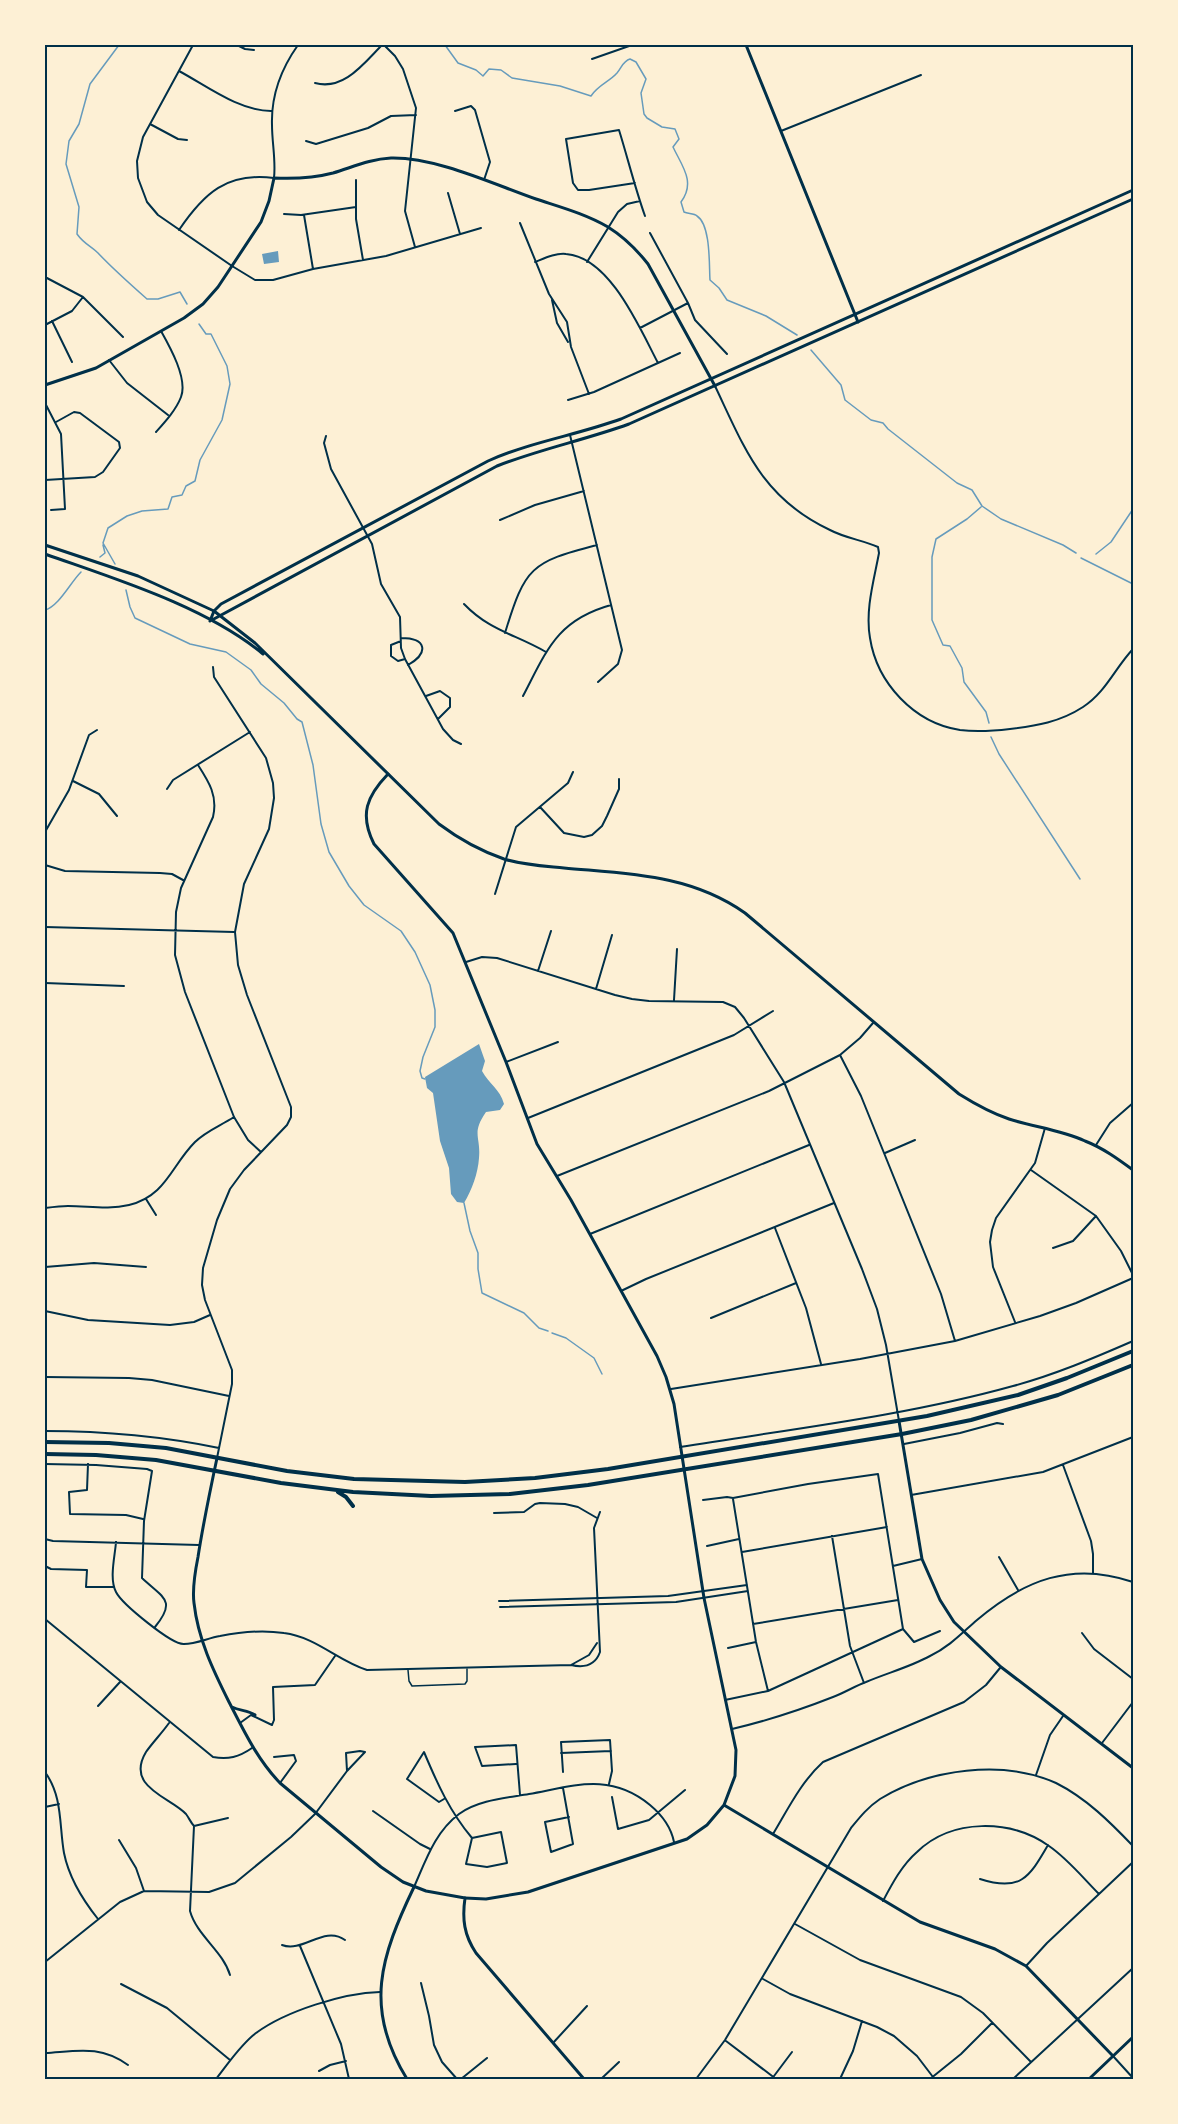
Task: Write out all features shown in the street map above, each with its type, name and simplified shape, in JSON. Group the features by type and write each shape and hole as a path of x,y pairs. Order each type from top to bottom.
{"main road":[{"path":"746,45 858,322"},
{"path":"45,386 85,373 184,318 203,304 218,287 261,222 274,178 309,177 377,160 411,159 484,180 590,218 626,240 655,274 715,386"},
{"path":"210,621 214,611 221,604 488,461 516,450 621,419 1133,190"},
{"path":"210,621 497,466 629,424 1133,199"},
{"path":"45,544 138,576 214,611 248,637 439,824 469,844 506,859 536,865 655,877 702,889 745,913 945,1084 973,1103 1006,1118 1070,1135 1096,1146 1133,1170"},
{"path":"45,554 139,588 210,621 248,643 276,665"},
{"path":"217,1458 199,1545 193,1600 202,1640 217,1678 252,1748 266,1769 315,1814 381,1867 414,1887 435,1893 465,1898 499,1898 528,1892 674,1844 701,1830 724,1805 735,1776 736,1750 704,1598 670,1389 660,1361 537,1144 453,933 374,844 368,832 366,818 368,802 388,774"},
{"path":"45,1442 133,1444 287,1471 354,1479 465,1482 555,1476 900,1421 1018,1395 1133,1351"},
{"path":"45,1455 119,1456 335,1490 431,1496 510,1494 580,1486 902,1434 971,1420 1033,1403 1091,1383 1133,1365"},
{"path":"900,1421 922,1559 940,1600 964,1632 1000,1667 1133,1768"},
{"path":"335,1490 346,1497 353,1506"},
{"path":"232,1707 250,1711 255,1715"},
{"path":"724,1805 920,1922 994,1949 1026,1966 1113,2056"},
{"path":"407,2079 389,2042 380,1992 385,1957 414,1887"},
{"path":"465,1898 464,1925 469,1943 584,2079"},
{"path":"1089,2079 1133,2037"}],"street":[{"path":"193,45 150,124 138,153 137,170 140,188 152,209 164,221 232,266 255,280 267,281 416,247 481,228"},
{"path":"237,45 254,50"},
{"path":"178,230 199,202 222,186 249,177 274,178 272,111 282,73 298,45"},
{"path":"315,83 331,85 347,78 383,45 395,56 403,69 414,101 416,115 405,211 416,247"},
{"path":"592,59 632,45"},
{"path":"179,71 242,105 272,111"},
{"path":"781,131 921,75"},
{"path":"455,111 471,106 475,110 490,162 484,180"},
{"path":"306,141 316,144 368,128 392,116 416,115"},
{"path":"150,124 178,139 187,140"},
{"path":"635,183 578,190 573,183 566,139 619,130 645,216"},
{"path":"356,180 356,207 363,260"},
{"path":"448,193 460,234"},
{"path":"587,262 621,208 640,201"},
{"path":"284,214 303,214 356,207"},
{"path":"303,214 313,269"},
{"path":"520,223 549,294 557,323 571,347 589,394"},
{"path":"650,233 698,325 727,354"},
{"path":"535,262 552,255 566,254 578,257 603,274 616,288 658,363"},
{"path":"45,277 83,297 123,337"},
{"path":"549,294 567,321 571,347"},
{"path":"45,325 72,311 83,297"},
{"path":"640,329 688,303"},
{"path":"52,321 72,362"},
{"path":"156,432 180,399 183,385 161,331"},
{"path":"568,400 589,394 680,353"},
{"path":"109,360 135,390 169,416"},
{"path":"715,386 746,452 761,475 778,494 816,523 840,535 878,547 869,618 869,637 872,649 890,686 905,703 925,718 953,729 984,732 1056,721 1084,706 1101,693 1133,649"},
{"path":"45,403 56,422 62,442 65,509 51,510"},
{"path":"45,480 99,476 119,451 120,444 80,413 74,412 56,422"},
{"path":"570,435 622,645 621,658 613,670 598,682"},
{"path":"326,436 324,443 331,469 375,551 381,584 400,617 401,640 408,666 448,735 461,744"},
{"path":"500,520 535,505 584,491"},
{"path":"505,633 520,587 533,571 560,554 597,545"},
{"path":"464,604 483,622 546,652"},
{"path":"523,696 546,652 559,633 572,622 612,605"},
{"path":"405,659 395,660 391,656 391,645 401,640 418,640 422,653 408,666"},
{"path":"213,667 214,677 266,758 270,770 274,798 269,829 244,884 235,932 238,965 247,995 291,1107 291,1117 280,1135 261,1152 230,1189 217,1220 202,1276 205,1300 232,1370 217,1458"},
{"path":"425,697 440,691 450,698 450,707 438,719"},
{"path":"45,832 73,781 89,735 97,730"},
{"path":"167,789 173,780 250,732"},
{"path":"198,765 210,783 216,805 213,817 183,880 178,900 175,955 184,992 234,1117 248,1140 261,1152"},
{"path":"495,894 516,827 568,783 573,772"},
{"path":"540,807 564,833 584,837 592,835 602,826 620,789 619,779"},
{"path":"73,781 99,794 117,816"},
{"path":"45,865 65,871 172,874 183,880"},
{"path":"45,927 235,932"},
{"path":"538,971 551,931"},
{"path":"596,989 612,935"},
{"path":"674,1001 677,949"},
{"path":"466,962 482,957 497,958 632,999 723,1002 735,1007 750,1026 784,1082 873,1299 888,1354 900,1421"},
{"path":"45,983 124,986"},
{"path":"528,1118 734,1035 773,1011"},
{"path":"557,1176 755,1098 840,1054 860,1038 873,1022"},
{"path":"506,1062 558,1042"},
{"path":"840,1054 885,1153 941,1293 955,1341"},
{"path":"1096,1146 1110,1123 1133,1102"},
{"path":"45,1208 68,1206 112,1208 146,1199 165,1183 194,1143 207,1132 234,1117"},
{"path":"1016,1323 993,1267 990,1242 996,1218 1031,1170 1040,1150 1045,1128"},
{"path":"885,1153 915,1140"},
{"path":"590,1234 810,1145"},
{"path":"670,1389 955,1341 1076,1303 1133,1277 1121,1251 1095,1216 1031,1170"},
{"path":"146,1199 156,1215"},
{"path":"621,1291 834,1203"},
{"path":"1053,1248 1073,1241 1095,1216"},
{"path":"775,1228 809,1317 821,1365"},
{"path":"45,1267 94,1263 146,1267"},
{"path":"711,1318 796,1283"},
{"path":"45,1311 88,1320 170,1325 194,1323 210,1315"},
{"path":"680,1447 974,1397 1073,1366 1133,1341"},
{"path":"45,1377 129,1377 229,1396"},
{"path":"904,1444 997,1423 1003,1424"},
{"path":"45,1431 123,1433 219,1448"},
{"path":"911,1495 1024,1476 1063,1465 1133,1437"},
{"path":"45,1464 88,1464 147,1468 152,1471 144,1519 142,1578 165,1600 167,1608 155,1628"},
{"path":"88,1464 87,1490 69,1492 70,1514 126,1515 144,1519"},
{"path":"1063,1465 1091,1541 1093,1573"},
{"path":"703,1500 732,1498 878,1474 903,1629 914,1642 940,1631"},
{"path":"732,1498 756,1642 768,1691"},
{"path":"494,1513 524,1512 540,1503 573,1504 597,1518"},
{"path":"116,1542 114,1587 116,1592 155,1628 177,1643 188,1644 232,1634 282,1633 304,1637 349,1663 367,1670 585,1666 594,1662 600,1652 594,1528 600,1512"},
{"path":"742,1552 887,1527"},
{"path":"831,1536 852,1653 864,1683"},
{"path":"45,1539 199,1545"},
{"path":"707,1546 739,1539"},
{"path":"999,1557 1018,1590"},
{"path":"893,1566 922,1559"},
{"path":"45,1566 51,1569 87,1570 86,1587 114,1587"},
{"path":"732,1729 835,1697 930,1657 951,1644 1018,1590 1056,1575 1093,1573 1133,1582"},
{"path":"500,1601 668,1596 747,1585"},
{"path":"500,1607 676,1602 748,1591"},
{"path":"753,1624 898,1600"},
{"path":"45,1619 213,1757 225,1760 240,1756 252,1748"},
{"path":"725,1700 768,1691 903,1629"},
{"path":"1082,1633 1094,1649 1133,1679"},
{"path":"570,1665 589,1655 598,1642"},
{"path":"728,1648 756,1642"},
{"path":"240,1723 247,1717 255,1715 272,1725 274,1720 273,1687 315,1684 336,1655"},
{"path":"773,1834 802,1786 822,1762 964,1702 986,1685 1000,1667"},
{"path":"98,1706 120,1682"},
{"path":"1102,1744 1133,1702"},
{"path":"1036,1775 1050,1735 1064,1715"},
{"path":"169,1723 146,1752 143,1760 143,1777 154,1793 186,1815 194,1826 190,1909 193,1920 228,1966 230,1975"},
{"path":"563,1772 561,1742 610,1740 612,1771 609,1784"},
{"path":"516,1764 482,1767 475,1747 516,1745 520,1796"},
{"path":"561,1753 611,1751"},
{"path":"45,1962 120,1902 144,1890 209,1892 235,1883 315,1814 347,1771 365,1752 346,1753 347,1771"},
{"path":"444,1799 439,1802 407,1779 424,1752 444,1799 457,1815 458,1822 472,1838"},
{"path":"274,1757 294,1755 296,1761 280,1784"},
{"path":"696,2079 725,2040 763,1979 851,1828 864,1812 880,1799 927,1779 959,1772 983,1769 1023,1772 1036,1775 1079,1797 1099,1812 1133,1846"},
{"path":"45,1772 53,1784 59,1804 68,1869 80,1894 98,1920"},
{"path":"414,1887 430,1849 443,1829 457,1815 477,1805 593,1783 609,1784 634,1793 658,1812 671,1831 674,1844"},
{"path":"563,1788 569,1817 573,1844 551,1852 545,1822 569,1817"},
{"path":"612,1797 618,1829 649,1820 685,1790"},
{"path":"45,1807 59,1804"},
{"path":"373,1811 430,1849"},
{"path":"194,1826 228,1818"},
{"path":"883,1901 915,1853 933,1839 952,1831 975,1826 1001,1827 1025,1833 1048,1845 1060,1854 1099,1894"},
{"path":"501,1832 507,1863 487,1867 466,1864 472,1838 501,1832"},
{"path":"119,1840 131,1858 144,1890"},
{"path":"980,1879 1000,1885 1020,1881 1032,1870 1048,1845"},
{"path":"1026,1966 1047,1943 1133,1862"},
{"path":"795,1924 860,1960 961,1997 983,2013 1031,2062"},
{"path":"282,1945 300,1946 307,1941 333,1935 345,1940"},
{"path":"300,1946 346,2061 349,2079"},
{"path":"1013,2079 1133,1968"},
{"path":"763,1979 790,1994 862,2021 894,2036 917,2056 931,2078 961,2054 992,2023"},
{"path":"421,1983 434,2045 442,2062 457,2079"},
{"path":"121,1984 167,2008 230,2060"},
{"path":"216,2079 230,2060 256,2033 298,2011 341,1996 380,1992"},
{"path":"553,2043 587,2006"},
{"path":"840,2079 848,2064 862,2021"},
{"path":"725,2040 775,2078 792,2052"},
{"path":"45,2053 96,2050 112,2055 128,2065"},
{"path":"1113,2056 1133,2078"},
{"path":"461,2079 487,2058"},
{"path":"319,2071 330,2065 346,2061"},
{"path":"601,2079 619,2062"}],"lane":[{"path":"408,1670 410,1684 420,1686 465,1684 467,1668"}],"water":[{"path":"278,251 279,262 264,264 262,254"},
{"path":"479,1044 485,1061 482,1071 500,1094 504,1104 500,1110 486,1112 481,1119 478,1130 477,1170 464,1203 457,1202 451,1194 449,1168 440,1141 433,1093 427,1088 425,1077"}],"waterway":[{"path":"119,45 90,84 79,124 69,141 66,164 79,207 77,234 147,299 158,299 180,292 187,304"},
{"path":"445,45 458,63 476,70 483,76 489,69 501,70 512,78 560,86 591,96 611,79 626,61 630,59 636,62 646,79 641,93 644,114 662,127 675,129 679,139 673,147 687,181 687,188 681,202 684,212 697,216 705,228 710,280 727,300 766,316 797,335"},
{"path":"115,564 103,543 108,528 127,516 142,511 168,509 172,497 182,495 186,486 195,481 200,460 222,420 230,384 227,366 211,334 206,334 199,324"},
{"path":"811,350 841,385 845,400 871,420 883,423 957,483 972,490 982,506 1001,519 1063,545 1076,553"},
{"path":"981,507 936,539 932,557 932,620 943,645 950,646 962,668 964,682 986,712 989,723"},
{"path":"1096,554 1111,542 1133,509"},
{"path":"100,557 105,553 103,545"},
{"path":"1081,558 1133,584"},
{"path":"45,610 60,599 81,572"},
{"path":"126,590 135,618 190,644 226,652 251,670 261,684 302,722 313,765 321,824 329,852 349,886 364,905 401,931 415,952 430,985 435,1010 435,1027 420,1071 422,1078 425,1079"},
{"path":"991,737 999,754 1080,879"},
{"path":"464,1203 478,1253 482,1293 524,1313 539,1328 548,1331"},
{"path":"552,1333 566,1338 594,1358 602,1374"}]}
